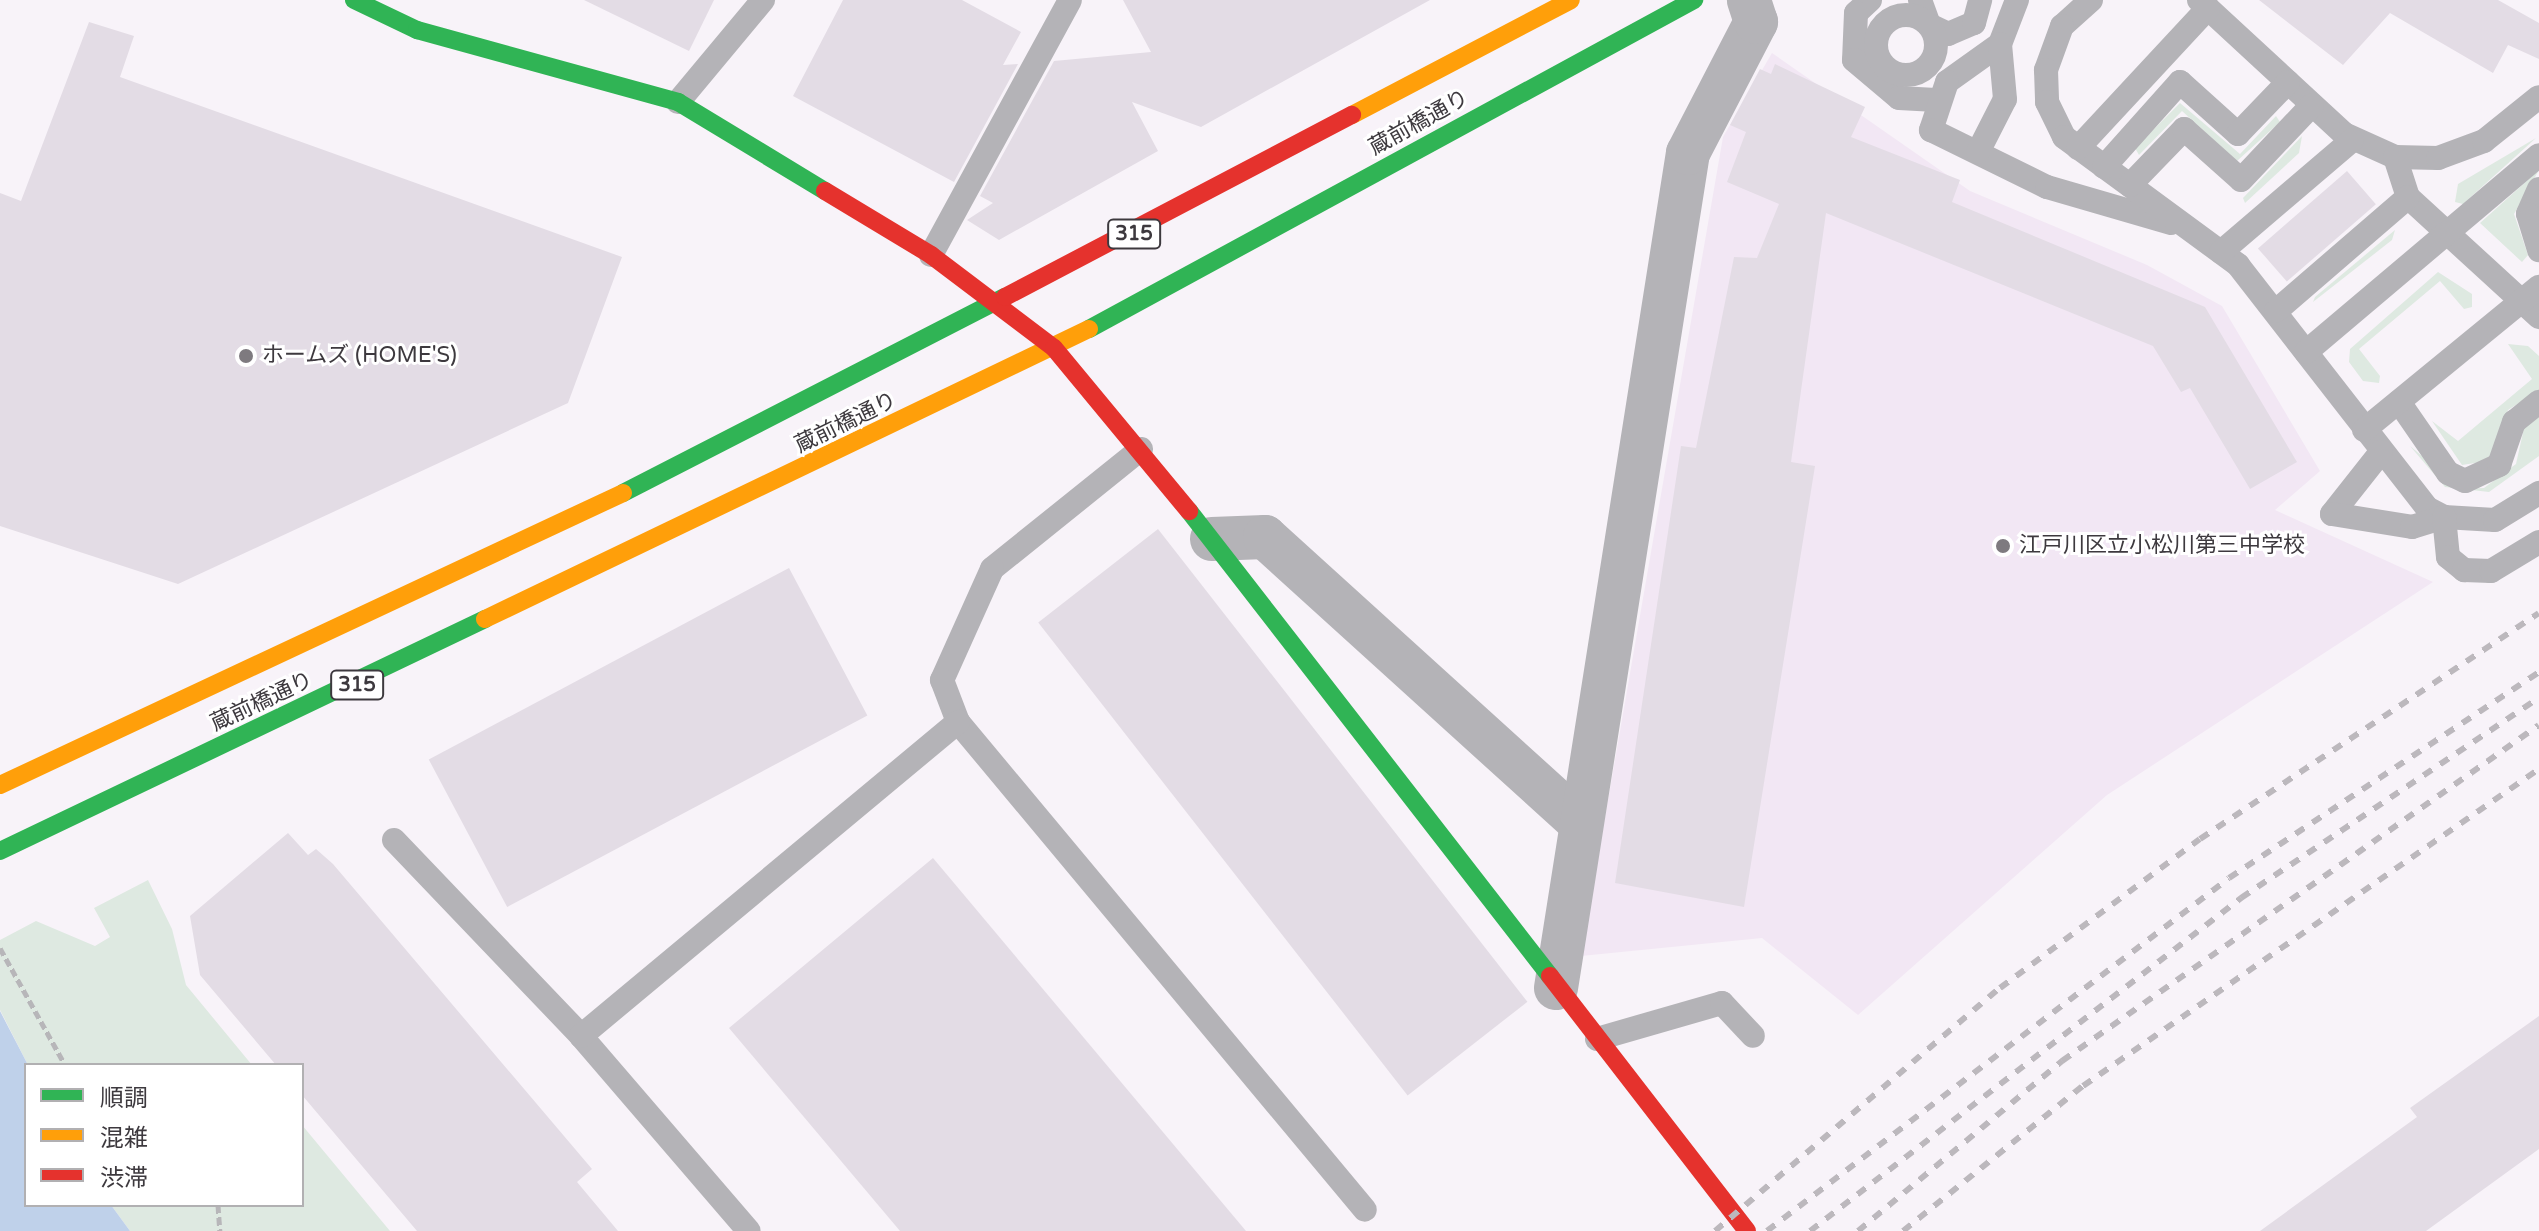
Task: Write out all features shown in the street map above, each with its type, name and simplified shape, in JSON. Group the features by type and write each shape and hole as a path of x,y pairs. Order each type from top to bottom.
{"main road":[{"path":"354,0 417,30 678,102 931,255 1054,348 1141,449 1212,539 1556,988 1747,1231"},
{"name":"蔵前橋通り","path":"0,785 694,460 999,305 1571,0"},
{"name":"蔵前橋通り","path":"0,851 712,515 1054,348 1694,0"}],"street":[{"path":"1556,988 1688,153 1756,22 1749,0"},
{"path":"1212,539 1265,537 1580,823"}],"lane":[{"path":"678,102 763,0"},
{"path":"931,255 1070,0"},
{"path":"1920,0 1936,44 1930,64 1904,75 1877,56 1884,24 1869,1 1856,13 1854,60 1899,98 1936,100"},
{"path":"1968,29 1980,0"},
{"path":"2088,1 2051,45 2047,102 2064,137 2221,252 2276,311 2409,490 2444,517 2448,557 2464,570 2491,571 2539,542"},
{"path":"2078,148 2203,4 2352,140 2395,157 2438,158 2484,141 2537,102"},
{"path":"1978,152 2005,99 1996,48 2011,6"},
{"path":"1884,24 1906,15 1948,34 1968,29 1996,48"},
{"path":"1996,48 1947,82 1936,100 1931,130 2047,187 2188,229"},
{"path":"2104,167 2180,82 2238,134 2288,82"},
{"path":"2005,99 2047,102"},
{"path":"2130,185 2184,129 2241,180 2312,105"},
{"path":"2221,252 2352,140"},
{"path":"2306,352 2539,155"},
{"path":"2364,430 2533,302 2445,232 2408,197 2395,157"},
{"path":"2539,189 2528,214 2539,250"},
{"path":"2276,311 2408,197"},
{"path":"2399,402 2448,473 2465,481 2499,465 2514,422 2539,402"},
{"path":"1141,449 992,569 942,680 958,722 1365,1210"},
{"path":"2381,452 2332,514 2412,527 2444,517 2495,520 2539,493"},
{"path":"581,1036 958,722"},
{"path":"394,840 581,1036 749,1231"},
{"path":"1597,1039 1722,1003 1753,1036"}],"path":[{"path":"0,948 64,1063"},
{"path":"218,1207 220,1231"}],"shaded area":[{"name":"江戸川区立小松川第三中学校","path":"1772,53 1970,191 2147,265 2222,306 2320,471 2275,510 2433,582 2107,795 1858,1015 1762,938 1581,956 1723,137"},
{"path":"2180,103 2240,154 2276,116 2280,122 2237,161 2182,111 2139,155 2135,148"},
{"path":"2302,136 2299,153 2245,203 2243,198"},
{"path":"2536,138 2463,204 2455,202 2458,184"},
{"path":"2539,170 2514,214 2528,255 2522,262 2480,223"},
{"path":"2395,230 2392,240 2313,302 2315,297"},
{"path":"2438,272 2472,294 2472,307 2464,309 2440,281 2359,349 2380,376 2379,383 2363,381 2349,362 2350,349"},
{"path":"2508,344 2528,346 2539,356 2539,390 2508,410 2488,461 2462,465 2432,421 2458,441 2532,379"},
{"path":"2539,415 2539,456 2489,492 2462,489 2484,488 2516,464 2524,428"},
{"path":"2410,446 2462,489 2445,487"},
{"path":"148,880 172,929 186,985 250,1063 27,1063 0,1010 0,940 36,921 95,946 110,937 94,908"},
{"path":"304,1127 390,1231 130,1231 112,1207 304,1207"}],"water":[{"path":"0,1011 27,1063 24,1063 24,1207 112,1207 130,1231 0,1231"}],"building":[{"path":"584,0 714,0 689,51"},
{"path":"843,0 962,0 1021,32 1003,65 1018,64 954,182 793,96"},
{"path":"1123,0 1430,0 1201,127 1132,102 1158,151 999,240 967,220 993,203 980,196 1054,61 1151,52"},
{"path":"2259,0 2498,0 2539,23 2539,59 2508,45 2493,73 2390,13 2343,65"},
{"path":"89,22 134,36 120,77 622,257 568,403 178,584 0,526 0,193 21,201"},
{"path":"1775,64 1865,107 1851,137 1960,180 1952,202 2205,307 2297,462 2250,489 2190,388 2181,392 2153,346 1826,213 1791,462 1815,466 1744,907 1615,883 1681,446 1696,448 1734,257 1757,258 1779,204 1727,182 1746,132 1730,125 1760,69 1771,74"},
{"path":"2347,171 2376,204 2287,282 2258,248"},
{"path":"1158,529 1527,1002 1408,1095 1038,623"},
{"path":"789,568 867,715 507,907 429,760"},
{"path":"288,833 308,855 316,849 333,864 592,1169 577,1182 618,1231 417,1231 304,1097 304,1063 274,1063 200,975 190,916"},
{"path":"933,858 1246,1231 900,1231 729,1028"},
{"path":"2539,1016 2539,1149 2426,1231 2260,1231 2417,1117 2410,1108"}],"railway":[{"path":"1715,1231 2000,988 2200,839 2539,613"},
{"path":"1767,1231 2229,878 2539,672"},
{"path":"1810,1231 2241,898 2539,698"},
{"path":"1858,1231 2062,1061 2539,725"},
{"path":"1903,1231 2083,1086 2539,769"}],"traffic: fast":[{"path":"354,0 417,30 678,102 825,191"},
{"path":"1089,329 1694,0"},
{"path":"623,493 1005,297"},
{"path":"1189,511 1550,976"},
{"path":"0,851 485,619"}],"traffic: slow":[{"path":"1352,115 1571,0"},
{"path":"485,619 1089,329"},
{"path":"0,785 623,493"}],"traffic: jam":[{"path":"1005,297 1352,115"},
{"path":"825,191 931,255 1054,348 1189,511"},
{"path":"1550,976 1747,1231"}],"place":[{"name":"ホームズ (HOME'S)","path":"246,356"},
{"name":"江戸川区立小松川第三中学校","path":"2003,546"}]}
